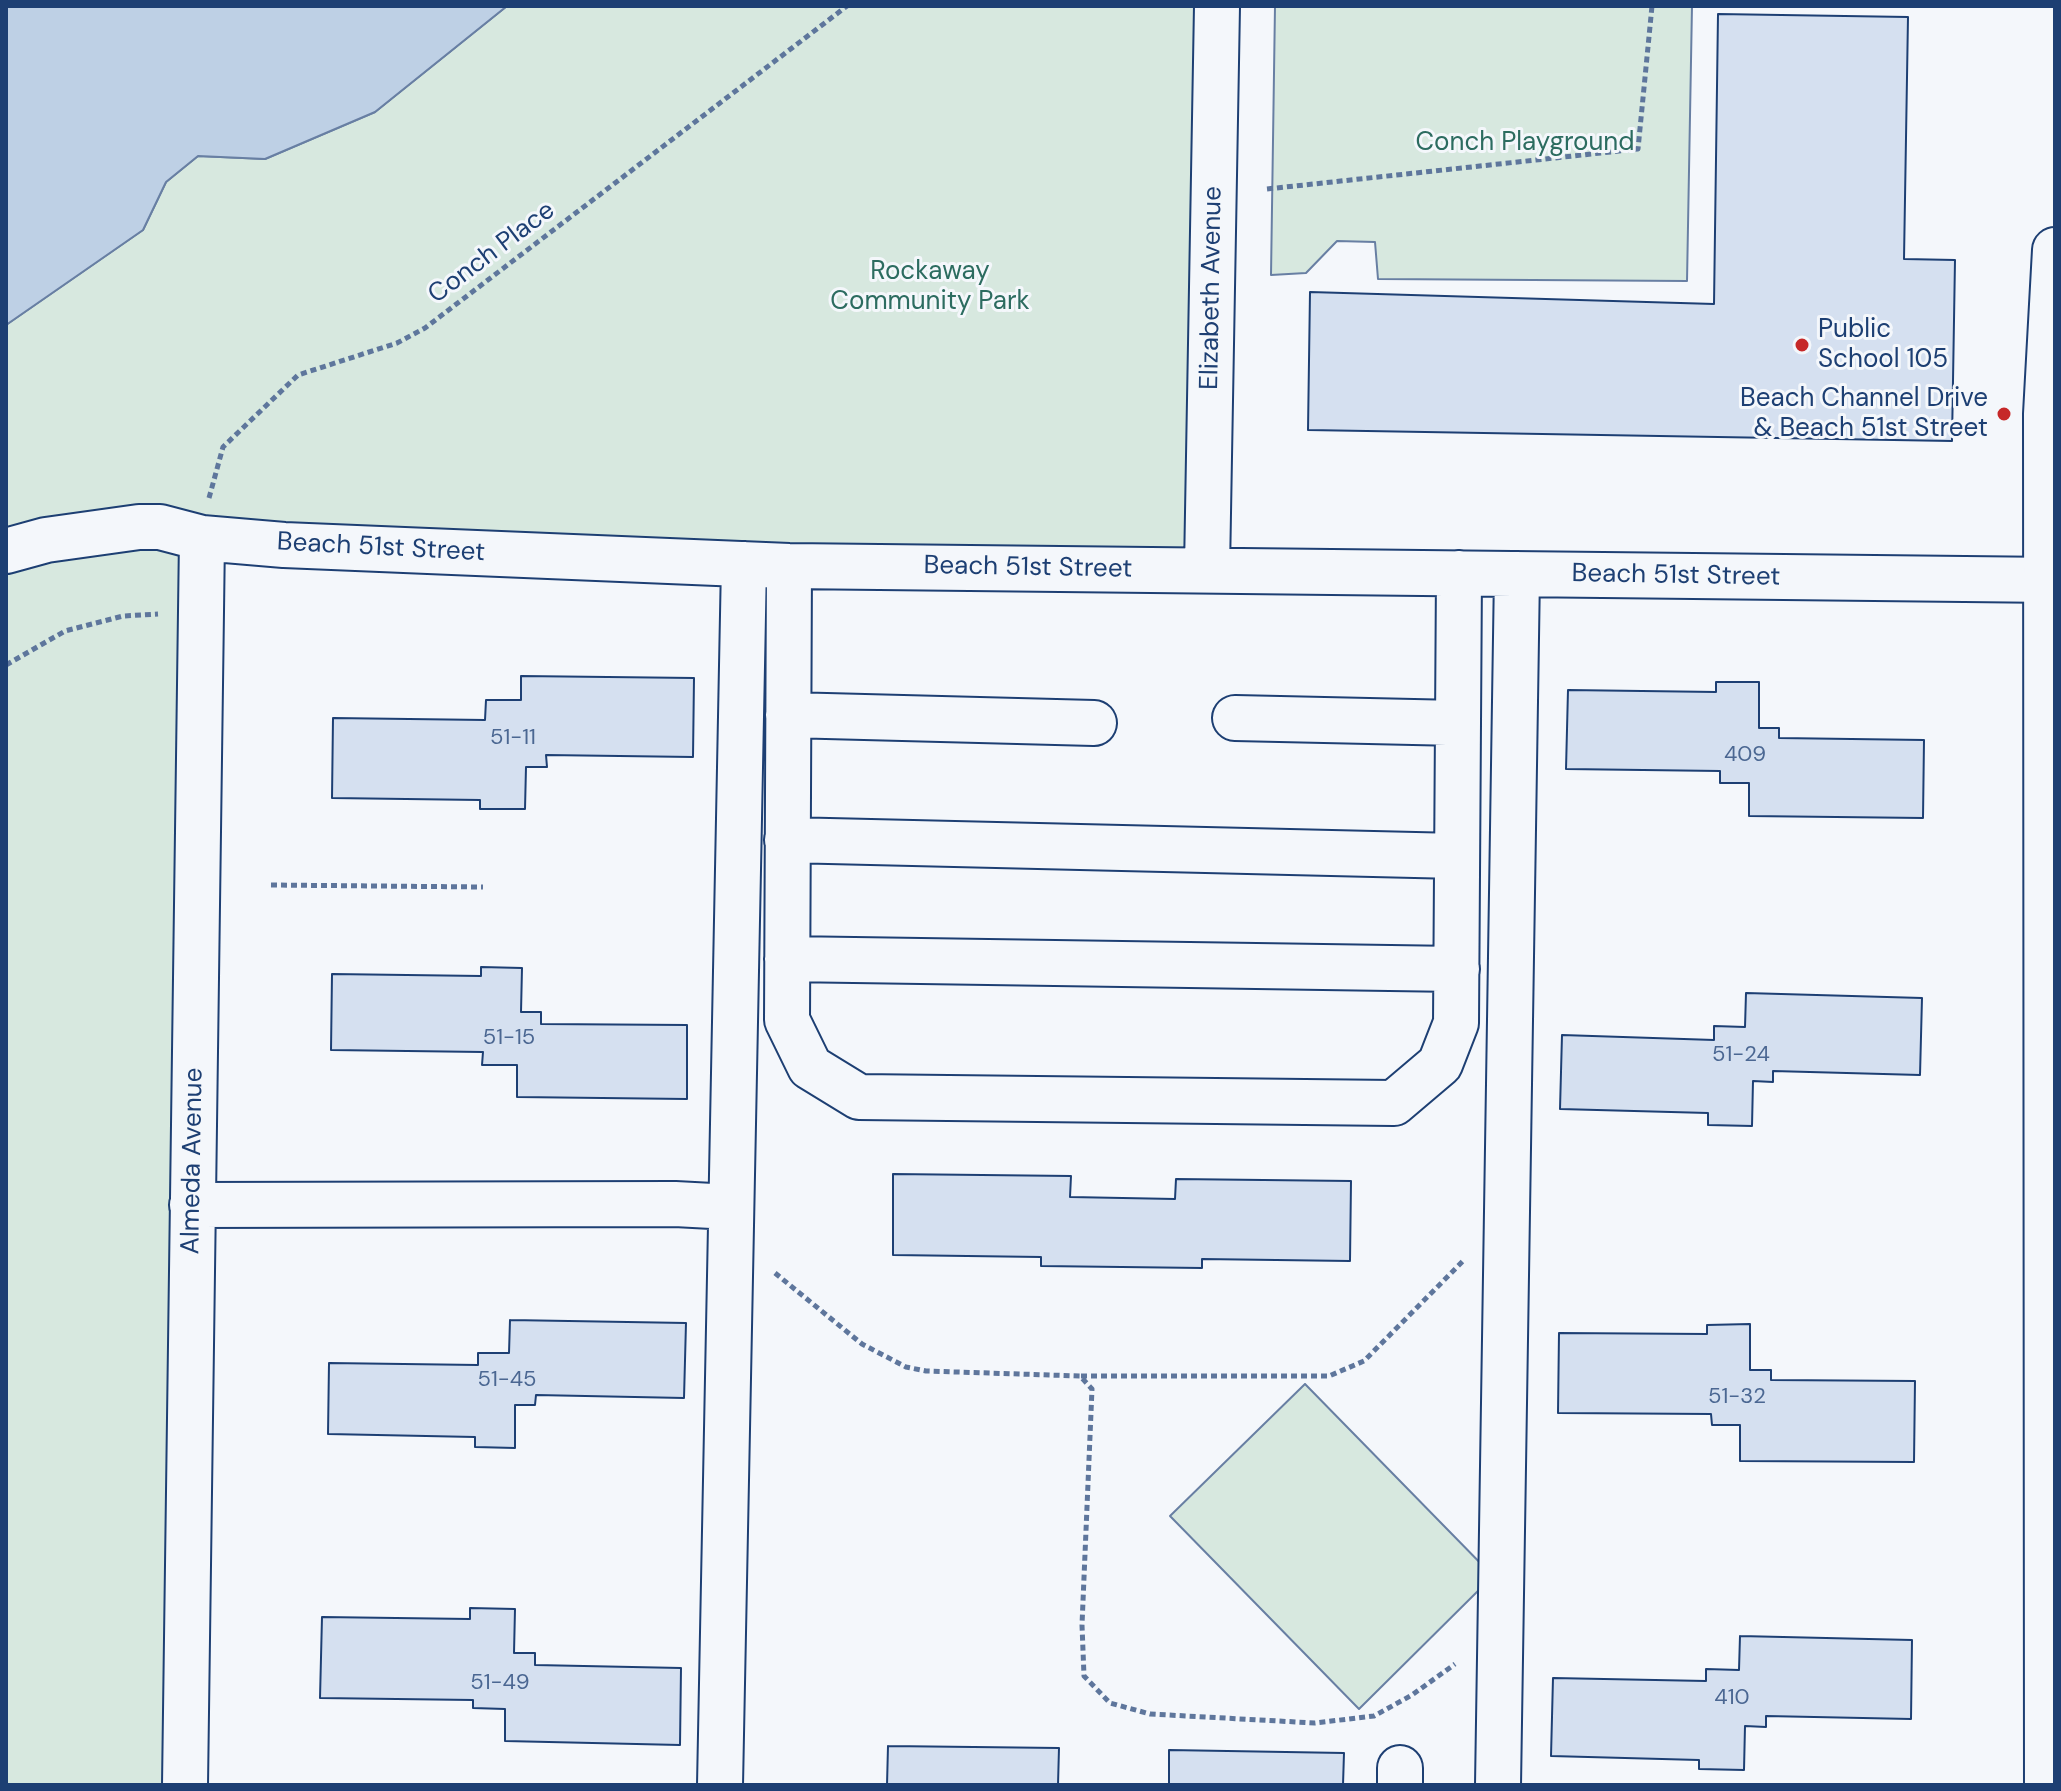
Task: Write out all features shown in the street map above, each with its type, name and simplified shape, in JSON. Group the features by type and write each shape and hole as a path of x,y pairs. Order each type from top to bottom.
{"street":[{"name":"Elizabeth Avenue","path":"1207,569 1217,6"},
{"path":"2047,1785 2051,1549 2048,324 2055,250"},
{"name":"Beach 51st Street","path":"6,551 117,528 160,527 202,538 284,545 789,566 2051,580"},
{"name":"Almeda Avenue","path":"185,1785 202,538"},
{"path":"720,1785 744,564"},
{"path":"789,566 787,1020 810,1067 859,1097 1394,1103 1440,1064 1456,1023 1459,573"},
{"path":"1498,1785 1517,574"},
{"path":"788,715 1094,723"},
{"path":"1235,718 1458,723"},
{"path":"787,840 1457,856"},
{"path":"787,959 1457,969"},
{"path":"192,1205 644,1204 731,1222"}],"path":[{"name":"Conch Place","path":"202,538 223,447 298,375 397,343 425,328 847,6"},
{"path":"1267,189 1638,149 1652,6"},
{"path":"6,665 65,631 123,616 163,613"},
{"path":"271,885 483,887"},
{"path":"731,1222 862,1344 906,1367 926,1371 1080,1376 1329,1376 1364,1361 1507,1217"},
{"path":"1080,1376 1092,1389 1082,1625 1084,1676 1110,1703 1150,1714 1315,1723 1374,1716 1412,1695 1500,1630"}],"green space":[{"name":"Rockaway Community Park","path":"507,6 1217,6 1207,569 202,538 185,1785 6,1785 6,325 143,230 166,182 198,156 265,159 375,112"},
{"name":"Conch Playground","path":"1275,6 1692,6 1687,281 1378,279 1375,242 1337,241 1306,273 1271,275"},
{"path":"1305,1384 1493,1576 1359,1709 1170,1516"}],"water":[{"path":"6,6 507,6 375,112 265,159 198,156 166,182 143,230 6,325"}],"building":[{"path":"1718,14 1908,17 1904,259 1955,260 1952,441 1308,430 1310,292 1714,304"},
{"path":"521,676 694,678 693,757 546,755 547,767 526,767 525,809 480,809 480,800 332,798 333,718 485,720 486,700 521,700"},
{"path":"1716,682 1759,682 1759,728 1779,728 1779,738 1924,740 1923,818 1749,816 1749,783 1720,783 1720,771 1566,769 1568,690 1716,692"},
{"path":"481,967 522,968 521,1012 541,1012 541,1024 687,1025 687,1099 517,1097 517,1065 482,1065 483,1052 331,1050 332,974 481,976"},
{"path":"1746,993 1922,998 1920,1075 1773,1071 1773,1082 1753,1081 1752,1126 1708,1125 1708,1113 1560,1109 1562,1035 1714,1040 1714,1026 1745,1027"},
{"path":"893,1174 1071,1176 1070,1197 1175,1199 1176,1179 1351,1181 1350,1261 1202,1259 1202,1268 1041,1266 1041,1257 893,1255"},
{"path":"510,1320 686,1323 684,1398 536,1395 535,1405 515,1405 515,1448 475,1447 475,1437 328,1434 329,1363 478,1365 478,1353 509,1353"},
{"path":"1750,1324 1750,1370 1771,1370 1771,1380 1915,1381 1914,1462 1740,1461 1740,1425 1712,1425 1711,1414 1558,1413 1559,1333 1707,1334 1707,1325"},
{"path":"470,1608 515,1609 514,1653 535,1653 535,1665 681,1668 680,1745 505,1741 505,1709 473,1708 473,1700 320,1698 322,1617 470,1619"},
{"path":"1740,1636 1912,1640 1911,1719 1766,1716 1766,1727 1745,1726 1744,1770 1699,1769 1699,1760 1551,1756 1553,1678 1706,1681 1706,1669 1739,1670"},
{"path":"888,1746 1059,1748 1058,1785 887,1785"},
{"path":"1169,1750 1344,1753 1343,1785 1169,1785"}],"place":[{"name":"Public School 105","path":"1802,345"},
{"name":"Beach Channel Drive & Beach 51st Street","path":"2004,414"}]}
